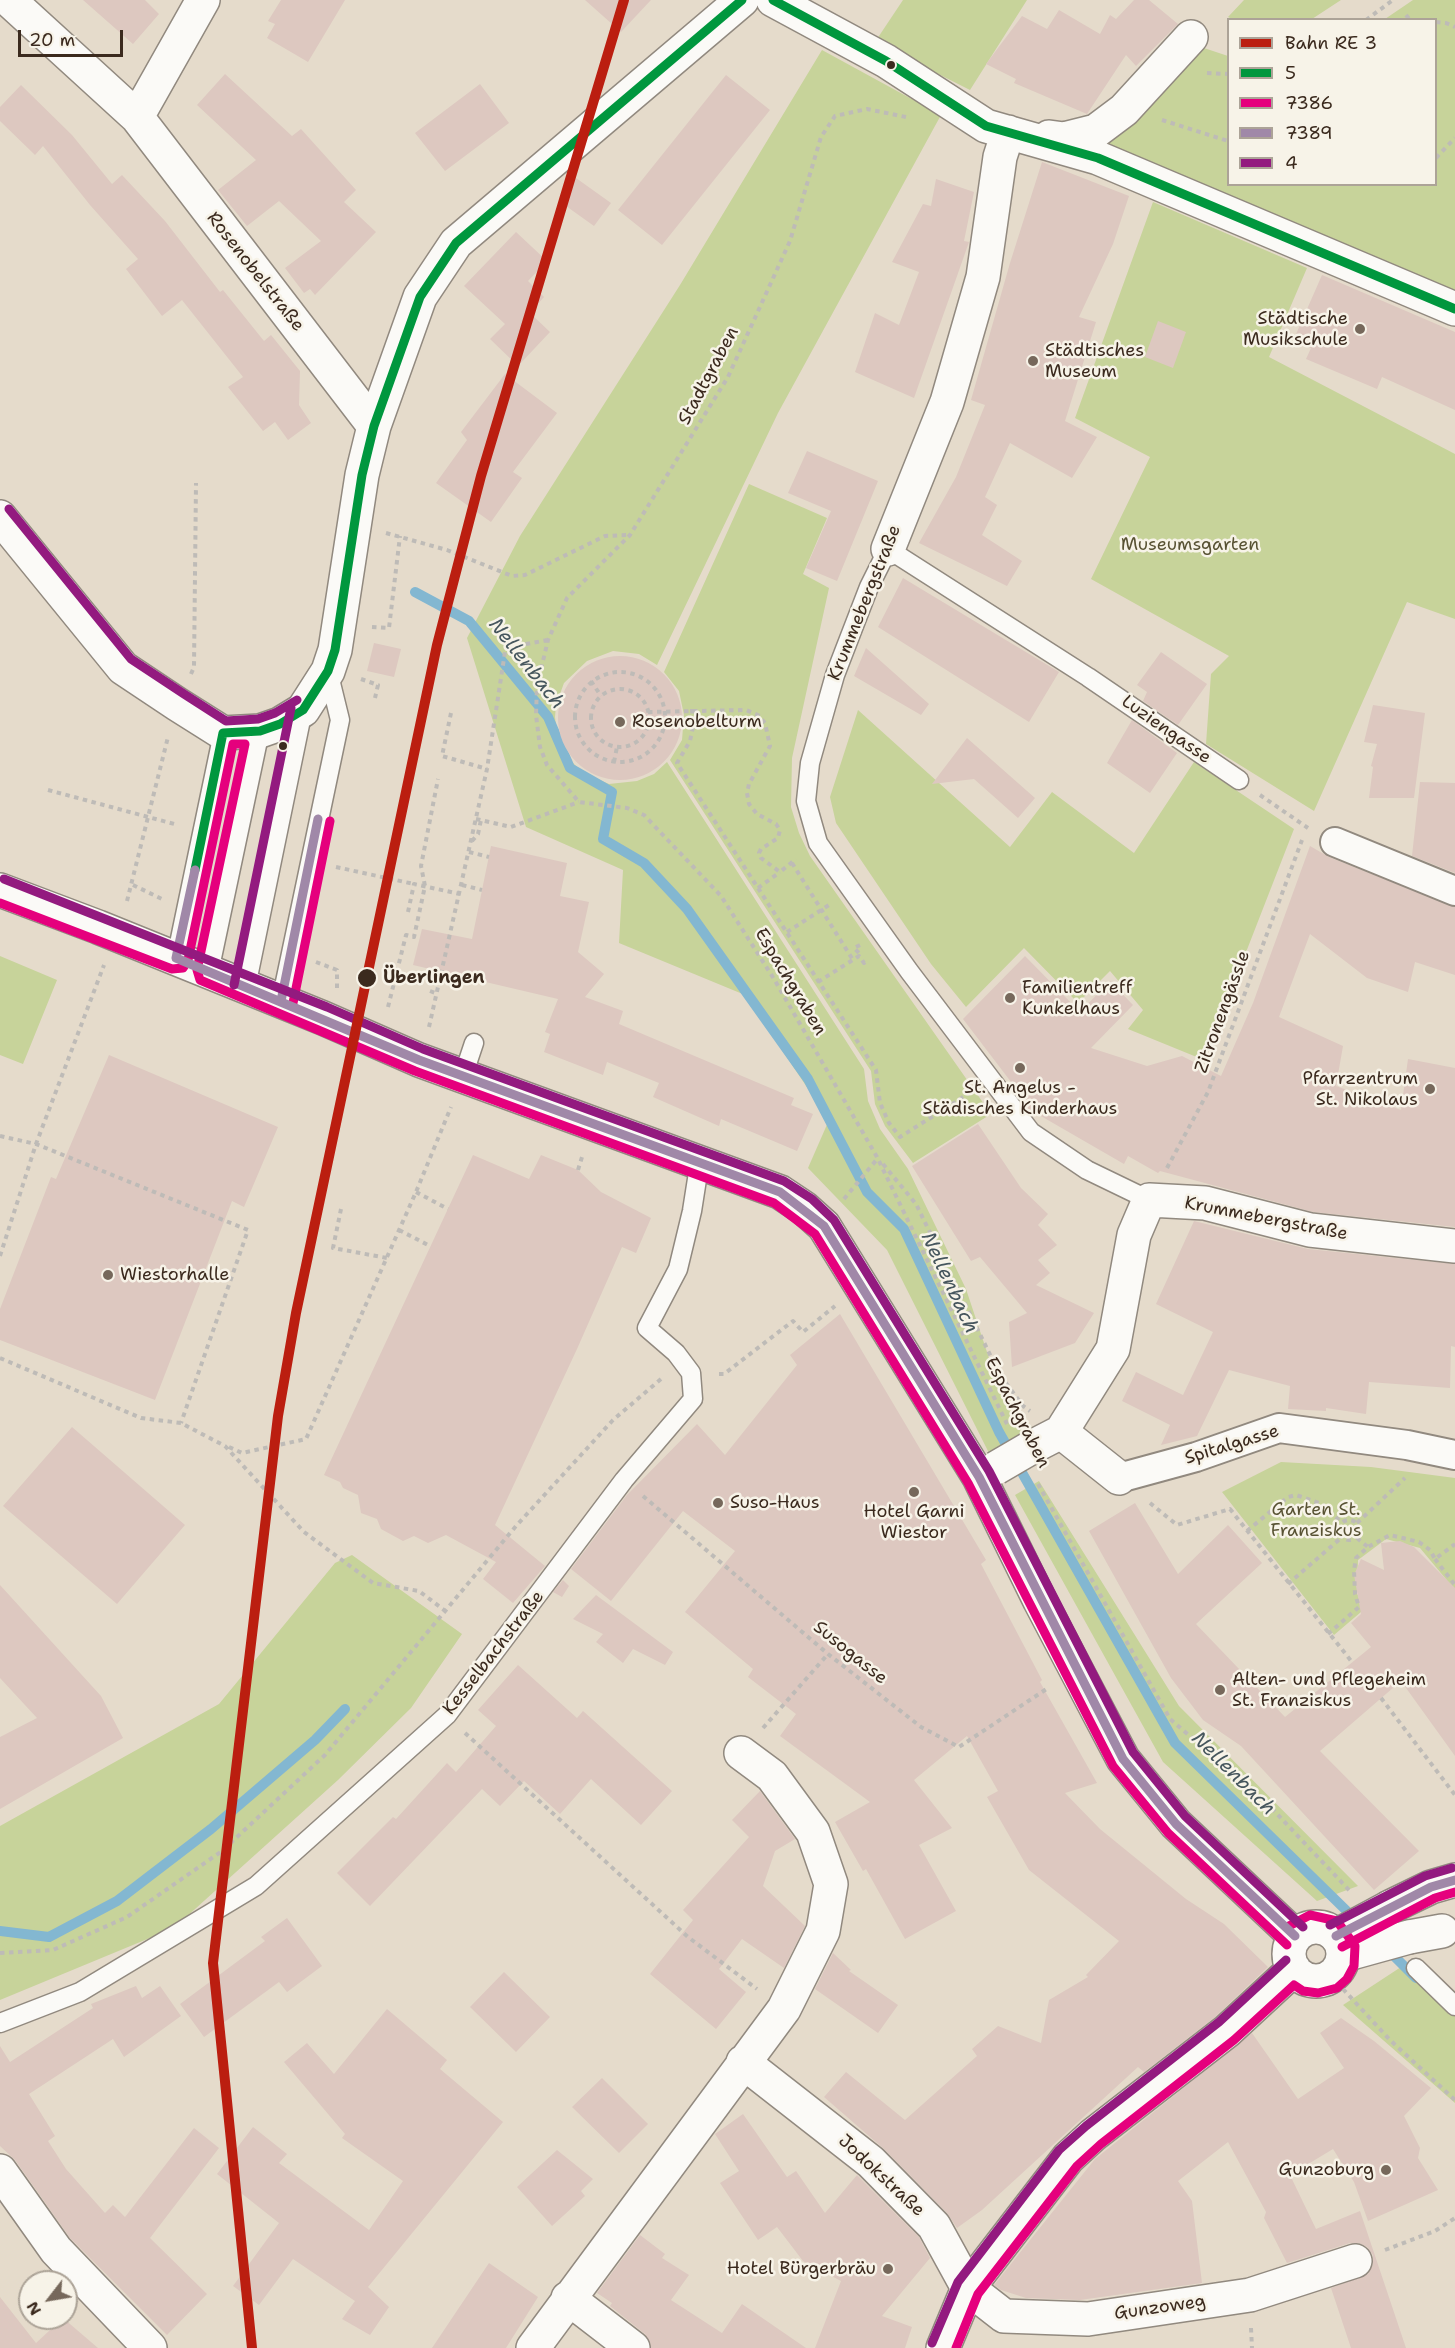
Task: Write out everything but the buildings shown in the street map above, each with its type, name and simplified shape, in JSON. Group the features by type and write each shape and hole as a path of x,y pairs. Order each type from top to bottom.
{"street":[{"name":"Rosenobelstraße","path":"9,0 136,117 374,426"},
{"path":"136,117 203,0"},
{"path":"0,517 123,668 177,704 223,733 260,731 280,724 303,710 334,649 354,525 374,426 420,297 456,243 742,0"},
{"path":"773,0 886,61 986,126 1098,158 1455,309"},
{"path":"1008,132 1064,139 1096,131 1124,110 1191,38"},
{"name":"Krummebergstraße","path":"888,549 953,379 983,277 1000,157 1008,132"},
{"path":"1335,842 1455,891"},
{"path":"0,890 176,958 419,1060 780,1192 804,1208 824,1226 988,1473 1076,1670 1123,1759 1176,1824 1295,1936"},
{"path":"988,1473 1022,1441 1061,1432 1113,1349 1134,1235 1149,1200"},
{"name":"Krummebergstraße","path":"1149,1200 1205,1203 1310,1230 1455,1246"},
{"name":"Spitalgasse","path":"1119,1478 1196,1457 1279,1428 1407,1445 1455,1455"},
{"path":"1061,1432 1119,1478"},
{"path":"533,2348 784,2009 823,1931 831,1884 813,1832 772,1776 741,1753"},
{"path":"1337,1956 1320,1927 1311,1927 1295,1936 1289,1953 1294,1969 1307,1980 1316,1981 1337,1956 1390,1907 1431,1887 1455,1880"},
{"path":"1337,1956 1412,1953 1442,1931"},
{"path":"943,2348 968,2288 1068,2158 1093,2135 1227,2031 1294,1969"},
{"name":"Jodokstraße","path":"743,2062 871,2162 934,2226 968,2288"},
{"path":"0,2172 56,2250 150,2348"},
{"name":"Gunzoweg","path":"968,2288 1004,2316 1088,2319 1250,2295 1355,2261"},
{"path":"568,2298 633,2348"}],"lane":[{"name":"Luziengasse","path":"888,549 1088,677 1239,780"},
{"name":"Krummebergstraße","path":"888,549 869,587 835,675 810,762 806,801 818,843 909,971 1031,1132 1087,1170 1149,1200"},
{"path":"281,1001 301,895 340,720 334,649"},
{"path":"246,987 303,710"},
{"path":"209,972 260,731"},
{"path":"176,958 223,733"},
{"path":"463,1076 474,1043"},
{"path":"687,1368 647,1328 678,1269 692,1211 700,1161"},
{"name":"Kesselbachstraße","path":"0,2024 80,1992 256,1886 447,1715 624,1480 693,1399 687,1368"},
{"path":"1412,1953 1455,2006"}],"path":[{"path":"1369,18 1393,0"},
{"path":"1437,22 1455,27"},
{"name":"Stadtgraben","path":"579,802 547,765 540,747 536,715 537,686 548,640 567,598 630,535 728,377 790,241 821,137 835,116 867,109 939,124 947,120 955,106"},
{"path":"1124,110 1227,141"},
{"path":"1437,157 1455,138"},
{"path":"0,1256 36,1144 133,885 177,704 194,667 196,483"},
{"path":"354,525 447,550 512,576 525,575 605,536 630,535"},
{"path":"334,649 389,628 400,536"},
{"path":"430,992 438,994 471,842 478,834 478,820 503,680 505,652 526,644 548,640"},
{"path":"621,671 647,680 657,690 665,710 665,732 653,749 639,759 614,762 604,760 588,751 579,738 574,723 575,707 581,693 591,681 605,674 621,671"},
{"path":"591,681 602,696"},
{"path":"375,698 378,685"},
{"path":"619,689 631,691 640,697 648,712 648,726 643,736 634,744 617,747 602,742 592,727 591,710 602,696 619,689"},
{"path":"648,712 692,709 747,710 758,715 765,723 770,737 770,746 749,784 747,794 749,804 757,814 776,824 780,830 778,838 761,849 759,853 761,858 780,872"},
{"path":"692,709 693,727 690,741 677,763 876,1070 880,1103 889,1124 900,1137 969,1094 963,1084"},
{"path":"451,713 442,756 487,770"},
{"path":"614,762 617,747"},
{"path":"388,1007 406,934 414,937 424,886 421,866 438,779"},
{"path":"1239,780 1307,827 1335,842"},
{"path":"478,820 512,827 579,802"},
{"name":"Espachgraben","path":"579,802 627,808 644,815 721,896 774,980 877,1157 1022,1441"},
{"name":"Zitronengässle","path":"1149,1200 1208,1092 1307,827"},
{"path":"758,888 818,843"},
{"path":"469,852 489,857"},
{"path":"792,862 853,960"},
{"path":"352,872 460,894"},
{"path":"408,912 412,884"},
{"path":"462,885 482,890"},
{"path":"787,932 835,902"},
{"path":"818,982 859,956 864,963 875,956"},
{"path":"0,1358 141,1418 181,1423 243,1454 306,1439 416,1192 463,1076"},
{"path":"0,1136 36,1144 248,1230 181,1423"},
{"path":"855,1184 877,1157 916,1204 1000,1375 1023,1406 1061,1432"},
{"path":"416,1192 448,1209"},
{"path":"341,1209 333,1248 387,1257"},
{"path":"399,1230 430,1246"},
{"path":"1,1954 52,1950 127,1917 222,1851 325,1755 516,1526 614,1420 646,1389 687,1368 724,1374 793,1321 803,1332 862,1286"},
{"path":"225,1446 304,1532 373,1583 418,1591 444,1610"},
{"path":"1357,1523 1407,1476"},
{"path":"1119,1478 1177,1525 1230,1509 1352,1662"},
{"name":"Susogasse","path":"624,1480 828,1654 921,1727 959,1747 1076,1670"},
{"name":"Espachgraben","path":"1036,1481 1170,1719 1260,1796 1349,1889"},
{"path":"1246,1531 1288,1497 1296,1495 1322,1504 1341,1522"},
{"path":"1349,1519 1357,1523 1360,1530 1357,1538 1349,1541 1341,1538 1338,1530 1341,1522 1349,1519"},
{"path":"1328,1634 1359,1607 1355,1594 1356,1558 1368,1547 1390,1535 1419,1542 1430,1550 1455,1585"},
{"path":"1288,1584 1341,1538"},
{"path":"1357,1538 1368,1547"},
{"path":"1435,1559 1455,1544"},
{"path":"741,1753 828,1654"},
{"path":"1381,1698 1455,1795"},
{"path":"462,1730 688,1937 784,2009"},
{"path":"1337,1956 1390,2040 1455,2100"},
{"path":"1355,2261 1435,2231 1455,2218"}],"green space":[{"path":"903,0 1027,0 970,90 875,42"},
{"path":"1244,0 1341,0 1314,18 1228,17"},
{"path":"1413,0 1455,0 1455,295 1098,143 1198,46 1227,56 1227,186 1437,186 1437,18 1386,18"},
{"path":"822,50 941,115 778,413 657,665 639,654 613,651 587,661 564,683 556,705 557,734 566,756 582,772 609,784 637,781 654,774 667,762 864,1069 868,1101 880,1129 908,1169 966,1289 994,1373 1033,1429 992,1459 887,1250 808,1168 829,1120 745,995 619,943 623,870 526,827 467,638 520,536 680,285"},
{"name":"Museumsgarten","path":"1153,202 1307,268 1269,357 1455,454 1455,619 1407,602 1314,811 1206,744 1211,674 1229,656 1091,579 1150,457 1075,418"},
{"path":"749,484 827,518 803,574 829,588 792,758 791,807 799,833 810,856 991,1114 913,1163 885,1126 875,1104 871,1071 670,760 682,740 684,715 679,691 664,672"},
{"path":"858,710 1010,847 1052,792 1134,853 1194,762 1294,829 1204,1060 1128,1029 1143,1010 1110,971 1078,1003 1024,948 966,1007 931,964 836,823 830,797"},
{"path":"0,956 57,980 23,1064 0,1055"},
{"name":"Garten St. Franziskus","path":"1281,1462 1371,1467 1455,1478 1455,1590 1420,1548 1386,1539 1358,1560 1357,1594 1368,1606 1334,1635 1222,1492"},
{"path":"1039,1481 1179,1706 1358,1886 1317,1901 1163,1762 1015,1495"},
{"path":"352,1555 462,1634 411,1708 338,1780 174,1928 0,2000 0,1826 219,1704 335,1563"},
{"path":"1401,1967 1455,2016 1455,2103 1343,2005"}],"waterway":[{"name":"Nellenbach","path":"415,592 469,621 548,717 570,768 612,792 603,839 644,863 687,909 808,1079 867,1192 904,1229 999,1432 1175,1743 1356,1920"},
{"path":"0,1931 49,1937 117,1901 211,1829 315,1740 345,1709"},
{"name":"Nellenbach","path":"1387,1949 1416,1978"}],"transit line":[{"path":"252,2348 213,1963 278,1416 296,1313 437,645 481,476 624,0"},
{"name":"5","path":"223,733 260,731 280,724 303,710 328,671 335,650 362,475 374,426 420,297 456,243 742,0"},
{"name":"5","path":"773,0 886,61 986,126 1098,158 1455,309"},
{"name":"4","path":"9,509 131,659 226,721 258,719 275,713 297,700"},
{"name":"4","path":"234,985 291,708"},
{"name":"5","path":"195,870 223,733"},
{"name":"7386","path":"0,903 172,969 183,968 188,960 233,744 245,744 197,970 200,980 415,1071 774,1203 815,1234 968,1483 1113,1766 1168,1833 1287,1945"},
{"name":"7389","path":"281,1001 318,819"},
{"name":"7386","path":"293,1003 330,821"},
{"name":"7389","path":"195,870 176,958 419,1060 780,1192 824,1226 979,1477 1123,1759 1176,1824 1295,1936"},
{"name":"4","path":"4,879 327,1007 423,1049 784,1181 812,1199 834,1220 989,1471 1133,1752 1185,1816 1303,1927"},
{"name":"4","path":"1330,1925 1425,1876 1452,1868"},
{"name":"7389","path":"1336,1936 1431,1887 1455,1880"},
{"name":"7386","path":"1342,1947 1435,1898 1455,1892"},
{"name":"7386","path":"956,2348 978,2294 1077,2166 1101,2144 1234,2040 1294,1985 1303,1991 1318,1993 1337,1988 1347,1979 1354,1966 1355,1946 1337,1921 1310,1915 1289,1926"},
{"name":"4","path":"932,2343 958,2282 1059,2150 1086,2126 1219,2022 1286,1960"}],"place":[{"name":"Städtische Musikschule","path":"1360,329"},
{"name":"Städtisches Museum","path":"1033,361"},
{"name":"Rosenobelturm","path":"620,722"},
{"name":"Überlingen","path":"367,978"},
{"name":"Familientreff Kunkelhaus","path":"1010,998"},
{"name":"St. Angelus - Städisches Kinderhaus","path":"1020,1068"},
{"name":"Pfarrzentrum St. Nikolaus","path":"1430,1089"},
{"name":"Wiestorhalle","path":"108,1275"},
{"name":"Hotel Garni Wiestor","path":"914,1492"},
{"name":"Suso-Haus","path":"718,1503"},
{"name":"Alten- und Pflegeheim St. Franziskus","path":"1220,1690"},
{"name":"Gunzoburg","path":"1386,2170"},
{"name":"Hotel Bürgerbräu","path":"888,2269"}]}
